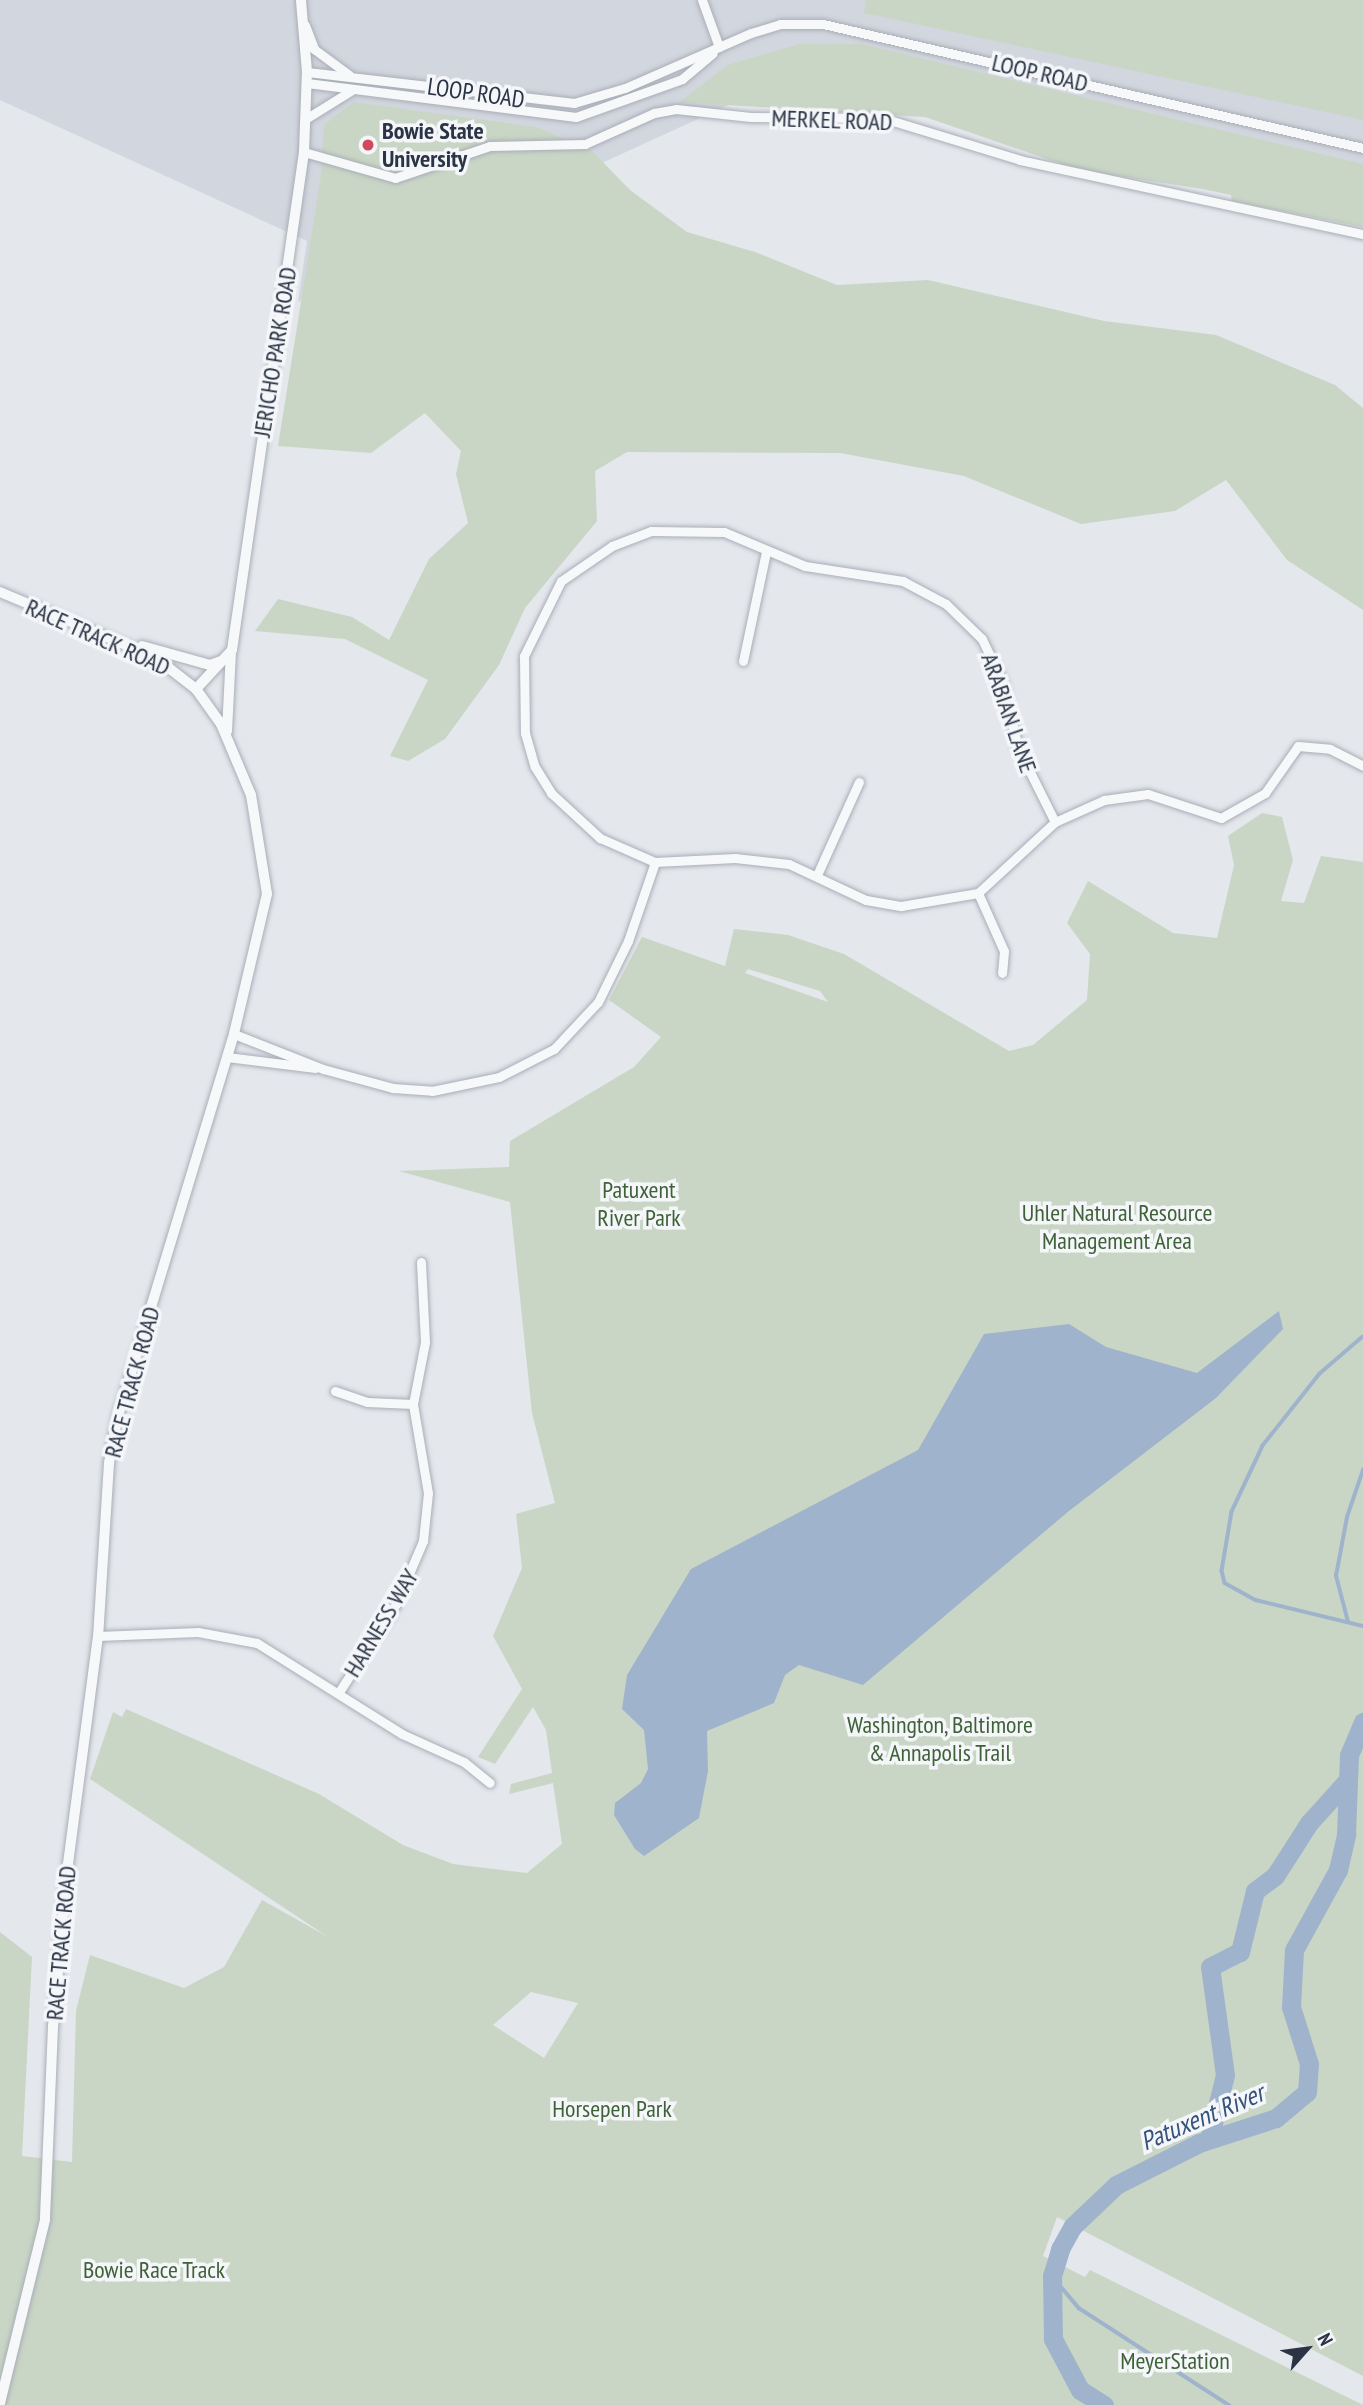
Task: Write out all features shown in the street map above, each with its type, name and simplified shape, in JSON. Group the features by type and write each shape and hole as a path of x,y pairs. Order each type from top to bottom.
{"street":[{"name":"JERICHO PARK ROAD","path":"231,747 225,697 229,655 304,152 307,78 301,0"},
{"path":"702,0 719,47"},
{"path":"303,19 314,49 354,78"},
{"name":"LOOP ROAD","path":"307,78 354,78 575,103 780,24 823,24 1363,148"},
{"name":"LOOP ROAD","path":"307,78 353,89 576,117 682,79 719,47"},
{"path":"307,118 353,89"},
{"name":"MERKEL ROAD","path":"304,152 395,178 490,146 585,144 654,113 676,109 751,117 883,118 1020,160 1363,234"},
{"name":"ARABIAN LANE","path":"978,892 901,906 866,900 817,875 752,858 654,862 600,838 540,776 525,733 524,656 561,581 622,541 660,529 702,529 724,532 766,552 805,566 903,581 961,616 996,665 1018,748 1055,822"},
{"path":"743,661 766,552"},
{"name":"RACE TRACK ROAD","path":"0,592 173,668 196,689 231,747 256,812 267,894 234,1034 117,1420 104,1507 98,1636 59,1962 44,2226 0,2403"},
{"path":"128,647 210,665 229,655"},
{"path":"196,689 229,655"},
{"path":"1002,973 1004,951 978,892 1055,822 1104,800 1148,794 1221,818 1265,793 1298,746 1330,749 1363,766"},
{"path":"817,875 859,782"},
{"path":"234,1034 323,1069 393,1088 432,1091 499,1077 545,1055 569,1037 607,988 654,862"},
{"path":"227,1056 323,1069"},
{"name":"HARNESS WAY","path":"340,1692 396,1604 423,1541 428,1493 413,1404 425,1342 421,1262"},
{"path":"335,1391 367,1402 413,1404"},
{"path":"98,1636 179,1632 242,1638 274,1651 423,1746 464,1762 489,1783"}],"shaded area":[{"name":"Bowie State University","path":"0,0 1363,0 1363,183 803,71 298,302 307,241 0,100"}],"green space":[{"path":"866,0 1363,0 1363,120 864,13"},
{"path":"799,44 861,44 1363,164 1363,227 1232,201 1231,195 1203,189 1079,170 925,117 680,102 728,65"},
{"path":"353,102 536,127 592,151 630,190 687,232 755,252 837,285 928,280 1104,321 1216,335 1335,385 1363,408 1363,610 1287,560 1226,480 1175,511 1081,524 964,476 840,453 627,452 595,471 597,521 525,608 499,665 445,739 408,761 390,756 428,680 345,639 255,631 278,599 352,617 389,640 429,559 468,523 456,474 461,451 425,413 371,453 278,446 321,176 324,125"},
{"path":"1262,813 1282,817 1293,860 1281,901 1304,903 1321,856 1363,862 1363,2376 1057,2217 1043,2256 1085,2277 1090,2270 1363,2405 0,2405 0,1932 32,1957 22,2156 72,2162 76,2011 90,1955 184,1988 224,1967 262,1900 328,1937 90,1779 113,1712 122,1717 126,1709 319,1794 403,1845 453,1864 527,1873 562,1844 553,1783 509,1794 511,1784 552,1773 546,1730 533,1707 495,1764 478,1757 522,1689 493,1636 522,1568 516,1514 555,1503 532,1413 510,1202 399,1171 509,1167 510,1141 634,1067 661,1037 609,1000 642,937 725,966 734,929 788,935 844,954 1009,1051 1033,1045 1087,1000 1090,954 1067,923 1088,881 1173,933 1217,938 1234,865 1228,836","holes":["748,969 820,991 828,1002 745,973","531,1992 578,2003 544,2058 493,2025"]}],"water":[{"path":"1279,1311 1283,1329 1216,1398 1069,1511 863,1685 799,1665 785,1675 774,1703 707,1731 708,1771 699,1818 644,1856 635,1849 614,1815 615,1803 641,1783 648,1769 644,1730 622,1709 627,1675 691,1569 918,1450 984,1334 1069,1324 1106,1347 1197,1373"}],"waterway":[{"path":"1363,1337 1320,1374 1263,1446 1232,1512 1222,1571 1225,1583 1256,1600 1363,1626"},
{"path":"1348,1622 1336,1576 1347,1517 1363,1470"},
{"name":"Patuxent River","path":"1104,2405 1080,2390 1053,2339 1052,2276 1060,2249 1073,2226 1116,2185 1199,2143 1276,2118 1307,2092 1309,2064 1291,2007 1294,1950 1338,1870 1346,1834 1349,1755 1363,1722"},
{"path":"1209,2139 1225,2075 1210,1967 1240,1952 1255,1891 1275,1876 1309,1823 1347,1781"},
{"path":"1052,2276 1079,2308 1229,2405"}],"place":[{"name":"Bowie State University","path":"368,145"}],"park label":[{"name":"Patuxent River Park","path":"639,1204"},
{"name":"Uhler Natural Resource Management Area","path":"1117,1227"},
{"name":"Washington, Baltimore & Annapolis Trail","path":"940,1739"},
{"name":"Horsepen Park","path":"612,2109"},
{"name":"Bowie Race Track","path":"154,2270"},
{"name":"MeyerStation","path":"1175,2361"}]}
